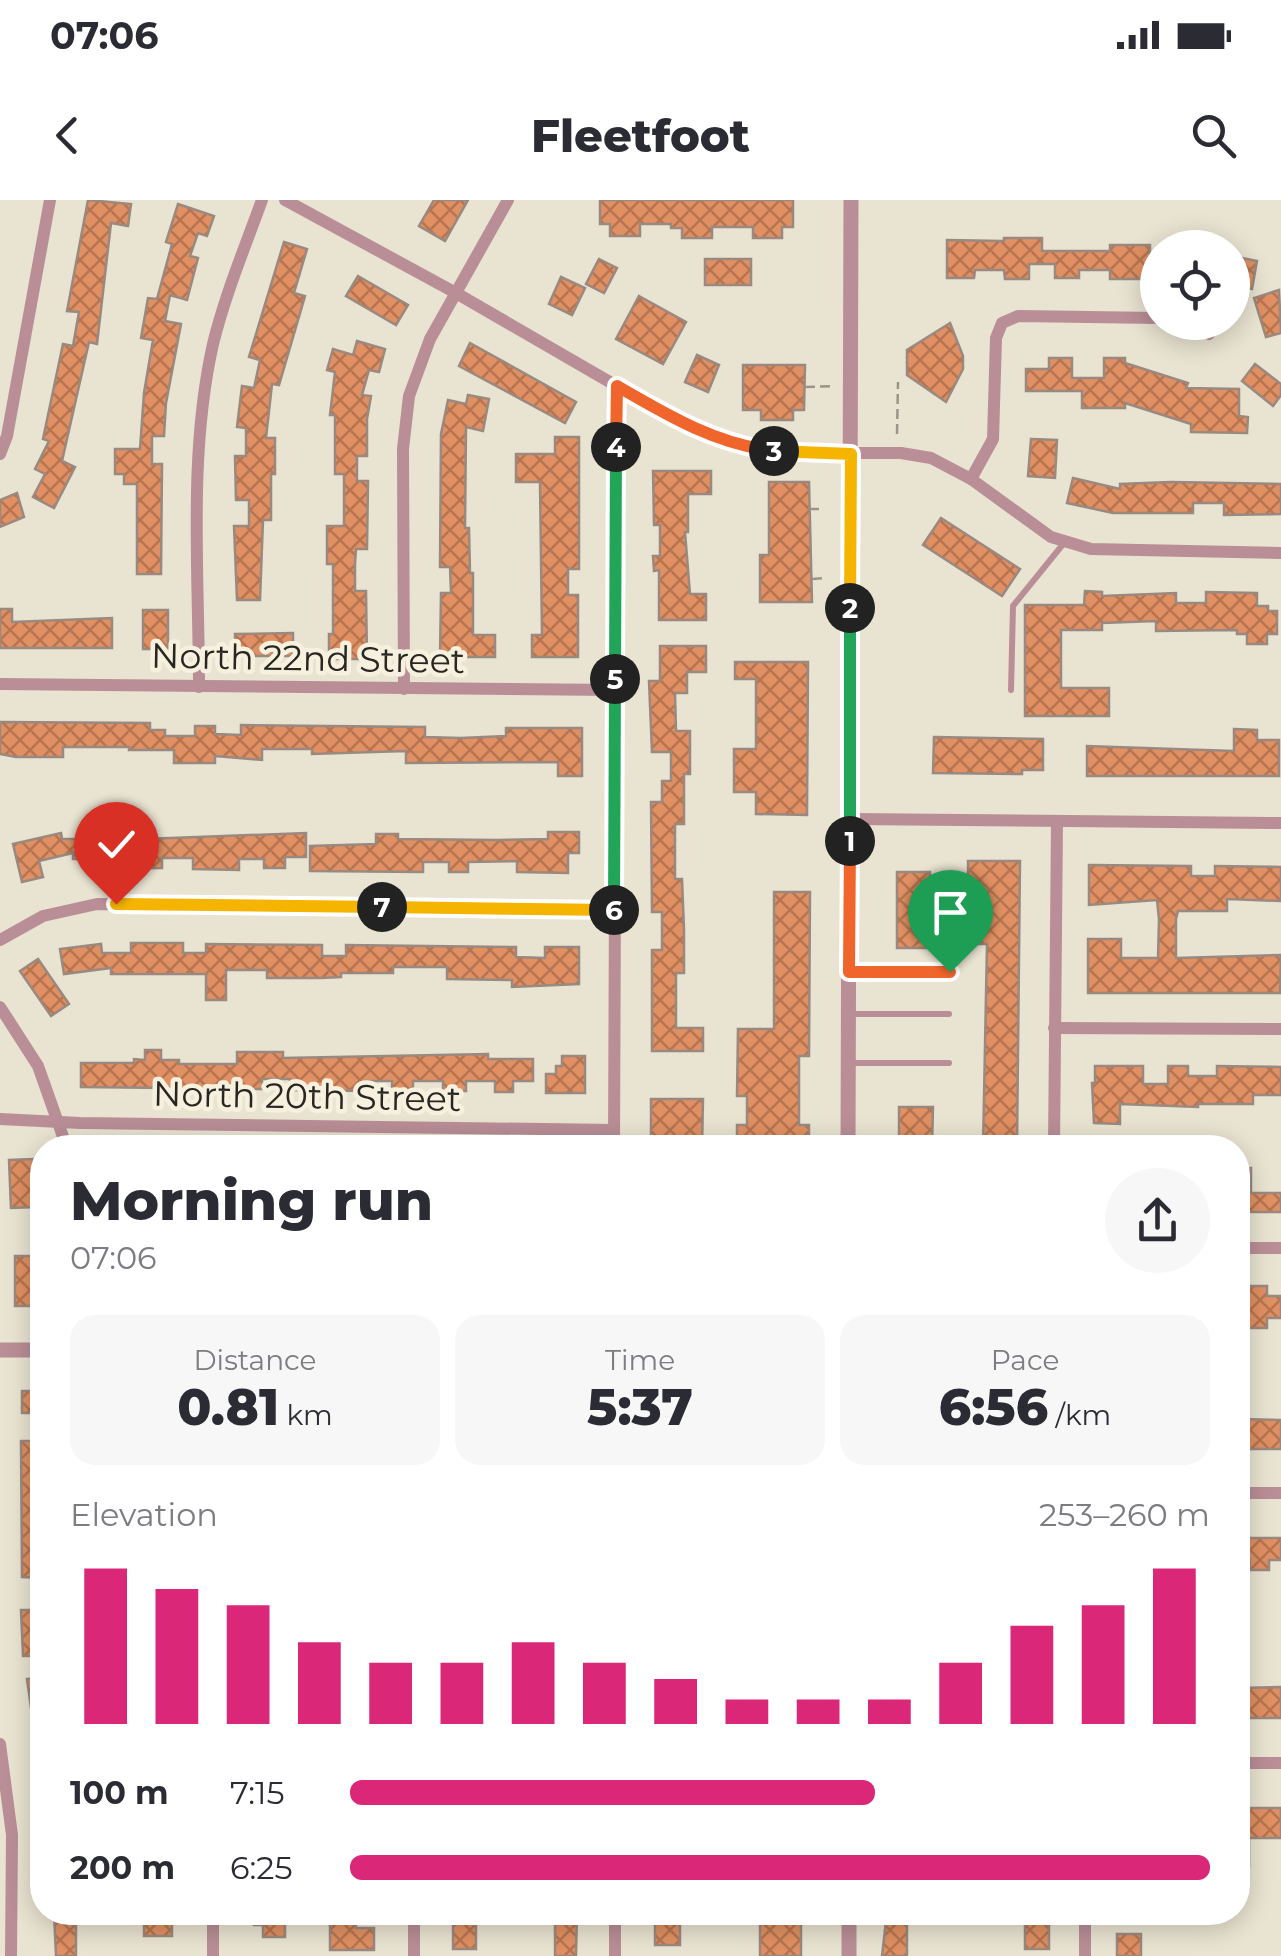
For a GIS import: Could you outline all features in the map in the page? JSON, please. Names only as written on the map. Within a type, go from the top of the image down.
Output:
[{"type":"street","points":[[0,454],[7,436],[50,200]]},
{"type":"street","points":[[198,687],[203,404],[222,312],[262,200]]},
{"type":"street","points":[[285,200],[686,425],[732,443],[786,453],[916,455],[946,464],[1027,522],[1064,542],[1104,551],[1281,553]]},
{"type":"street","points":[[404,689],[406,414],[421,359],[508,200]]},
{"type":"street","points":[[848,1135],[851,200]]},
{"type":"street","points":[[971,479],[994,439],[996,338],[1002,323],[1018,316],[1140,318]]},
{"type":"street","points":[[614,1135],[617,386]]},
{"type":"street","name":"North 22nd Street","points":[[0,684],[615,690]]},
{"type":"street","points":[[850,819],[1281,822]]},
{"type":"street","points":[[1054,1135],[1057,821]]},
{"type":"street","points":[[0,940],[43,916],[97,904],[616,910]]},
{"type":"street","points":[[0,1006],[38,1066],[63,1135]]},
{"type":"street","points":[[1054,1028],[1281,1029]]},
{"type":"street","name":"North 20th Street","points":[[0,1120],[614,1130]]},
{"type":"street","points":[[1250,1248],[1281,1248]]},
{"type":"street","points":[[0,1350],[30,1350]]},
{"type":"street","points":[[1250,1493],[1281,1493]]},
{"type":"street","points":[[0,1744],[12,1836],[11,1956]]},
{"type":"street","points":[[1250,1763],[1281,1763]]},
{"type":"street","points":[[213,1956],[214,1925]]},
{"type":"street","points":[[414,1925],[414,1956]]},
{"type":"street","points":[[615,1925],[615,1956]]},
{"type":"street","points":[[849,1925],[849,1956]]},
{"type":"street","points":[[1084,1956],[1085,1925]]},
{"type":"lane","points":[[1011,690],[1012,606],[1064,542]]},
{"type":"lane","points":[[849,972],[950,972]]},
{"type":"lane","points":[[849,1014],[949,1014]]},
{"type":"lane","points":[[849,1063],[949,1063]]},
{"type":"path","points":[[898,382],[898,434]]},
{"type":"path","points":[[804,387],[851,386]]},
{"type":"path","points":[[809,509],[824,509]]},
{"type":"path","points":[[812,579],[824,578]]},
{"type":"building","points":[[88,200],[131,204],[128,226],[111,223],[97,344],[89,342],[62,461],[75,467],[54,508],[33,497],[45,474],[35,469],[49,441],[43,439],[63,344],[73,346],[79,312],[67,311]]},
{"type":"building","points":[[434,200],[468,200],[445,241],[419,226]]},
{"type":"building","points":[[600,200],[793,200],[793,227],[782,227],[782,238],[753,238],[753,227],[712,227],[712,238],[682,238],[682,228],[671,228],[671,224],[640,224],[640,236],[610,236],[610,224],[600,224]]},
{"type":"building","points":[[178,204],[214,216],[207,236],[198,233],[190,256],[198,258],[187,300],[170,295],[165,321],[181,324],[164,436],[152,436],[152,464],[162,464],[161,574],[137,574],[137,484],[124,484],[124,474],[115,474],[115,449],[140,449],[153,340],[141,338],[148,298],[157,299],[172,244],[166,242]]},
{"type":"building","points":[[1042,238],[1042,251],[1110,251],[1110,245],[1140,245],[1140,279],[1110,279],[1110,270],[1079,270],[1079,278],[1055,278],[1055,264],[1029,264],[1029,279],[1005,279],[1004,270],[975,270],[974,278],[947,278],[947,240]]},
{"type":"building","points":[[284,242],[307,249],[294,293],[305,296],[279,385],[272,384],[266,438],[275,438],[275,474],[271,474],[271,520],[263,520],[260,600],[237,600],[234,526],[249,526],[249,500],[236,500],[235,456],[246,456],[246,428],[237,427],[242,386],[254,388],[260,360],[249,357]]},
{"type":"building","points":[[599,259],[617,268],[604,293],[586,284]]},
{"type":"building","points":[[705,259],[751,259],[751,285],[705,285]]},
{"type":"building","points":[[1250,260],[1257,261],[1250,289]]},
{"type":"building","points":[[358,276],[408,305],[396,325],[346,296]]},
{"type":"building","points":[[561,277],[585,288],[572,315],[549,304]]},
{"type":"building","points":[[1279,290],[1281,333],[1266,337],[1254,298]]},
{"type":"building","points":[[639,296],[686,322],[663,364],[616,339]]},
{"type":"building","points":[[950,323],[963,356],[963,369],[946,402],[907,375],[907,350]]},
{"type":"building","points":[[357,341],[385,349],[379,372],[369,370],[362,395],[371,396],[367,456],[357,456],[357,481],[368,481],[367,549],[356,549],[355,564],[355,591],[366,591],[367,659],[329,659],[333,564],[327,564],[327,526],[344,526],[344,474],[335,474],[335,415],[330,415],[335,372],[327,370],[333,349],[353,355]]},
{"type":"building","points":[[470,343],[576,402],[565,423],[459,366]]},
{"type":"building","points":[[697,355],[719,365],[708,392],[685,382]]},
{"type":"building","points":[[1049,358],[1072,358],[1072,378],[1104,378],[1104,358],[1125,358],[1125,363],[1188,383],[1186,388],[1239,389],[1239,416],[1248,417],[1247,433],[1191,432],[1191,424],[1125,403],[1125,408],[1082,408],[1082,391],[1026,391],[1026,369],[1049,369]]},
{"type":"building","points":[[1255,364],[1281,384],[1281,395],[1273,406],[1242,381]]},
{"type":"building","points":[[743,365],[805,365],[804,410],[793,410],[793,420],[761,420],[761,410],[743,410]]},
{"type":"building","points":[[468,395],[489,399],[483,431],[466,427],[465,528],[469,528],[473,573],[473,635],[495,635],[495,657],[440,657],[441,593],[451,593],[450,567],[440,567],[441,434],[448,400],[466,404]]},
{"type":"building","points":[[555,437],[579,437],[579,569],[568,569],[568,595],[578,595],[578,657],[532,657],[532,635],[542,635],[540,482],[516,482],[516,454],[555,454]]},
{"type":"building","points":[[1031,439],[1057,440],[1055,478],[1028,476]]},
{"type":"building","points":[[653,471],[711,471],[711,494],[688,494],[685,532],[690,594],[706,594],[706,620],[659,620],[659,570],[654,571],[653,556],[660,556],[660,525],[654,525]]},
{"type":"building","points":[[1073,478],[1120,489],[1120,484],[1171,482],[1281,484],[1281,514],[1224,515],[1224,503],[1193,503],[1193,513],[1113,513],[1067,503]]},
{"type":"building","points":[[769,482],[809,482],[812,602],[760,602],[760,555],[769,555]]},
{"type":"building","points":[[17,493],[24,517],[0,527],[0,500]]},
{"type":"building","points":[[941,518],[1020,569],[1002,596],[923,545]]},
{"type":"building","points":[[1085,591],[1102,592],[1102,596],[1176,593],[1176,603],[1206,603],[1206,592],[1257,593],[1257,606],[1277,611],[1277,634],[1267,634],[1267,644],[1247,644],[1247,634],[1237,634],[1237,630],[1156,631],[1156,621],[1102,623],[1102,630],[1061,630],[1061,688],[1109,688],[1109,716],[1025,716],[1025,605],[1084,605]]},
{"type":"building","points":[[0,609],[12,609],[12,622],[112,618],[112,648],[0,648]]},
{"type":"building","points":[[143,610],[168,610],[168,649],[143,649]]},
{"type":"building","points":[[293,633],[293,656],[235,656],[235,634]]},
{"type":"building","points":[[660,646],[706,646],[706,672],[687,672],[687,693],[675,693],[676,731],[690,731],[690,774],[684,774],[684,824],[675,824],[675,879],[682,879],[684,929],[684,973],[676,973],[676,1028],[703,1028],[703,1051],[652,1051],[652,950],[662,950],[662,912],[652,912],[651,802],[662,802],[662,781],[671,781],[671,752],[652,752],[649,681],[660,681]]},
{"type":"building","points":[[735,662],[808,662],[807,815],[756,814],[756,792],[734,792],[734,749],[756,749],[756,679],[735,679]]},
{"type":"building","points":[[0,722],[150,723],[150,730],[165,730],[165,736],[195,736],[195,726],[215,726],[215,734],[241,735],[241,725],[425,727],[425,737],[461,738],[506,736],[506,728],[582,728],[582,776],[558,776],[558,762],[406,763],[406,751],[312,754],[312,749],[262,749],[262,760],[215,756],[215,763],[174,763],[174,750],[63,747],[63,757],[16,757],[0,754]]},
{"type":"building","points":[[1234,729],[1257,730],[1257,740],[1279,740],[1279,776],[1087,776],[1087,746],[1234,751]]},
{"type":"building","points":[[934,737],[1043,739],[1043,770],[1022,770],[1022,774],[933,773]]},
{"type":"building","points":[[124,830],[144,830],[144,839],[306,833],[306,857],[285,857],[285,868],[264,868],[264,859],[239,859],[239,870],[193,869],[193,858],[162,858],[162,868],[94,869],[94,859],[73,859],[73,853],[39,861],[43,877],[22,882],[13,844],[61,833],[62,839],[124,839]]},
{"type":"building","points":[[548,832],[579,832],[579,853],[568,853],[568,873],[517,872],[517,861],[468,862],[468,872],[449,872],[449,862],[423,862],[423,872],[310,871],[310,846],[376,844],[376,834],[398,834],[398,839],[497,840],[548,839]]},
{"type":"building","points":[[968,861],[1020,861],[1017,1135],[983,1135],[987,944],[977,944],[977,893],[968,893]]},
{"type":"building","points":[[1089,865],[1191,866],[1191,876],[1215,876],[1215,866],[1281,867],[1281,901],[1227,899],[1227,911],[1178,911],[1176,919],[1176,958],[1281,955],[1280,993],[1088,993],[1088,939],[1121,939],[1121,958],[1158,958],[1159,919],[1157,900],[1089,905]]},
{"type":"building","points":[[897,872],[930,872],[930,948],[897,948]]},
{"type":"building","points":[[774,892],[810,892],[809,1056],[799,1056],[799,1125],[809,1125],[809,1135],[737,1135],[737,1125],[747,1125],[747,1096],[737,1096],[738,1029],[774,1029]]},
{"type":"building","points":[[131,943],[183,943],[183,953],[206,953],[206,944],[322,945],[322,956],[346,956],[346,945],[516,947],[516,957],[545,958],[545,947],[579,947],[579,984],[512,987],[512,980],[447,979],[447,967],[393,967],[393,973],[341,973],[341,977],[321,978],[267,978],[267,970],[226,970],[226,1000],[206,1000],[206,974],[111,974],[111,968],[64,974],[60,949],[101,944],[102,953],[131,953]]},
{"type":"building","points":[[38,959],[69,1004],[51,1016],[20,971]]},
{"type":"building","points":[[145,1050],[161,1050],[161,1060],[179,1060],[179,1064],[237,1064],[237,1052],[283,1052],[283,1058],[488,1054],[488,1059],[533,1059],[533,1081],[513,1081],[513,1092],[495,1092],[495,1081],[466,1081],[466,1091],[443,1091],[443,1081],[413,1081],[413,1091],[392,1090],[392,1081],[365,1081],[365,1091],[290,1090],[290,1079],[262,1079],[262,1089],[81,1087],[81,1063],[134,1063],[134,1059],[145,1060]]},
{"type":"building","points":[[562,1056],[585,1056],[585,1093],[546,1093],[546,1074],[556,1074],[556,1066],[562,1066]]},
{"type":"building","points":[[1095,1066],[1143,1066],[1143,1084],[1168,1084],[1168,1066],[1188,1066],[1188,1076],[1217,1076],[1217,1066],[1281,1067],[1281,1095],[1253,1095],[1253,1104],[1120,1104],[1120,1124],[1094,1123]]},
{"type":"building","points":[[651,1099],[703,1099],[702,1135],[651,1135]]},
{"type":"building","points":[[899,1107],[933,1107],[932,1135],[899,1135]]},
{"type":"building","points":[[30,1159],[30,1207],[11,1208],[9,1160]]},
{"type":"building","points":[[1250,1168],[1251,1193],[1281,1193],[1281,1212],[1250,1212]]},
{"type":"building","points":[[15,1256],[30,1256],[30,1306],[15,1306]]},
{"type":"building","points":[[1250,1286],[1267,1286],[1267,1296],[1281,1296],[1281,1318],[1267,1318],[1267,1328],[1250,1328]]},
{"type":"building","points":[[22,1391],[30,1391],[30,1413],[22,1413]]},
{"type":"building","points":[[1250,1419],[1281,1420],[1281,1449],[1250,1449]]},
{"type":"building","points":[[21,1441],[30,1441],[30,1577],[22,1577]]},
{"type":"building","points":[[1250,1538],[1281,1538],[1281,1560],[1269,1560],[1269,1570],[1250,1570]]},
{"type":"building","points":[[21,1610],[30,1610],[30,1656],[23,1656]]},
{"type":"building","points":[[1281,1687],[1281,1718],[1250,1718],[1250,1688]]},
{"type":"building","points":[[1250,1808],[1281,1808],[1281,1838],[1250,1838]]},
{"type":"building","points":[[55,1925],[76,1925],[76,1956],[56,1956]]},
{"type":"building","points":[[144,1925],[172,1925],[172,1936],[144,1936]]},
{"type":"building","points":[[263,1925],[285,1925],[285,1937],[263,1937]]},
{"type":"building","points":[[330,1925],[374,1928],[374,1950],[330,1950]]},
{"type":"building","points":[[453,1925],[476,1925],[476,1949],[453,1949]]},
{"type":"building","points":[[555,1925],[577,1925],[576,1956],[555,1956]]},
{"type":"building","points":[[655,1925],[680,1925],[680,1945],[655,1945]]},
{"type":"building","points":[[760,1925],[801,1925],[801,1956],[760,1956]]},
{"type":"building","points":[[886,1925],[907,1925],[907,1956],[882,1956]]},
{"type":"building","points":[[1025,1925],[1049,1925],[1049,1949],[1025,1949]]},
{"type":"building","points":[[1117,1934],[1141,1934],[1141,1956],[1117,1956]]},
{"type":"route","points":[[116,904],[616,910],[617,386],[686,425],[732,443],[786,453],[851,454],[849,972],[950,972]]}]
